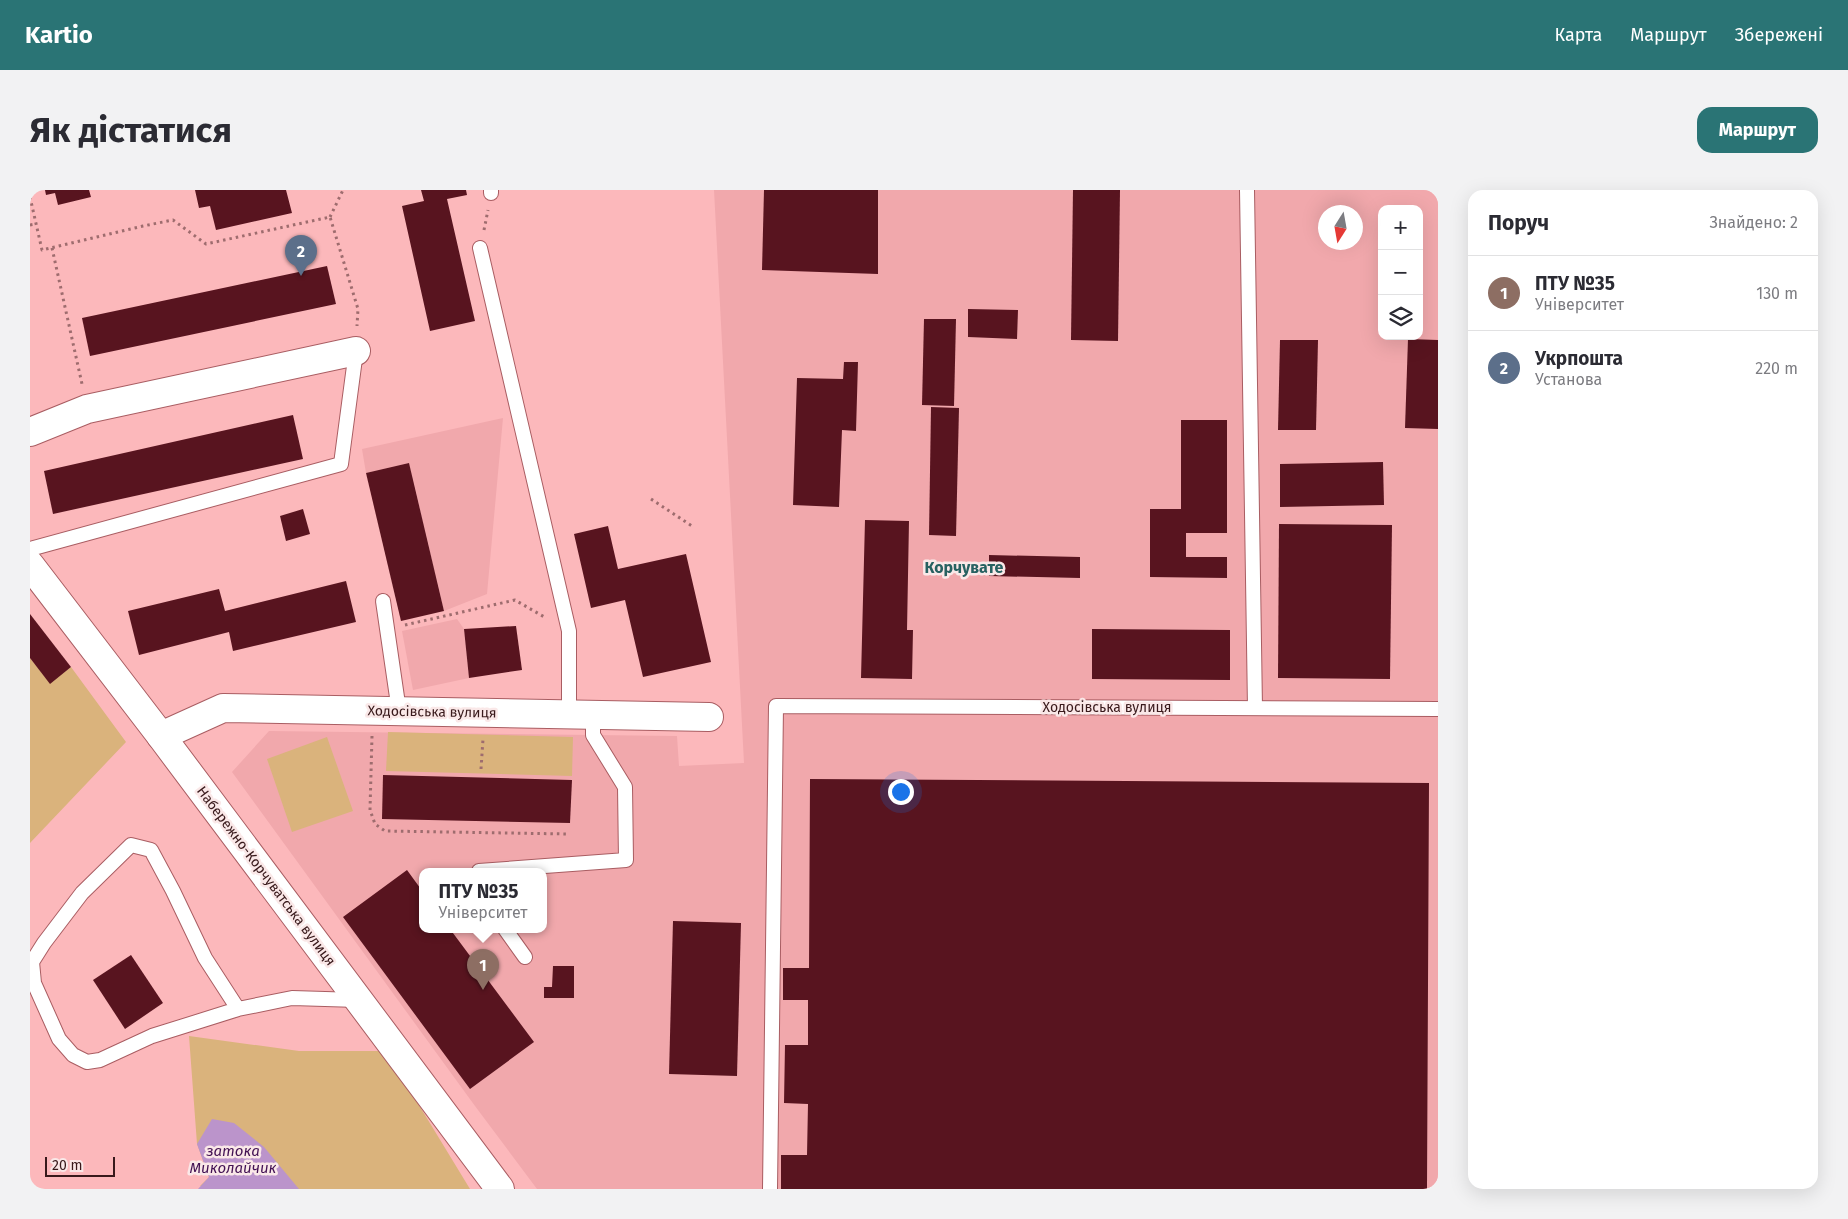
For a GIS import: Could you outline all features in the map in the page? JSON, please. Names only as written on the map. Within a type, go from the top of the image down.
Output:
[{"type":"street","points":[[30,432],[88,409],[356,351]]},
{"type":"street","name":"Набережно-Корчуватська вулиця","points":[[30,565],[161,736],[500,1189]]},
{"type":"street","name":"Ходосівська вулиця","points":[[161,736],[223,708],[709,717]]},
{"type":"lane","points":[[1247,190],[1255,708]]},
{"type":"lane","points":[[480,248],[568,631],[581,715],[625,787],[626,860],[519,868]]},
{"type":"lane","points":[[30,549],[341,464],[356,351]]},
{"type":"lane","points":[[383,600],[399,711]]},
{"type":"lane","name":"Ходосівська вулиця","points":[[770,1189],[776,706],[1438,709]]},
{"type":"lane","points":[[238,1009],[205,958],[151,850],[131,845],[82,894],[44,943],[32,962],[34,983],[59,1039],[73,1055],[87,1062],[100,1060],[152,1036],[238,1009],[292,998],[358,1000]]},
{"type":"lane","points":[[509,933],[525,957]]},
{"type":"path","points":[[343,190],[330,217],[358,309],[356,351]]},
{"type":"path","points":[[480,248],[491,191]]},
{"type":"path","points":[[30,197],[42,250],[173,220],[206,244],[330,217]]},
{"type":"path","points":[[30,225],[36,224]]},
{"type":"path","points":[[52,248],[88,409]]},
{"type":"path","points":[[651,499],[692,526]]},
{"type":"path","points":[[388,629],[515,600],[568,631]]},
{"type":"path","points":[[372,711],[370,810],[375,824],[384,831],[568,834]]},
{"type":"path","points":[[481,769],[484,713]]},
{"type":"shaded area","points":[[714,190],[1438,190],[1438,1189],[537,1189],[232,772],[269,731],[677,736],[679,766],[744,763]]},
{"type":"shaded area","points":[[503,418],[487,594],[444,611],[409,463],[366,473],[362,449]]},
{"type":"shaded area","points":[[457,619],[464,629],[469,678],[413,690],[402,631]]},
{"type":"shaded area","points":[[30,658],[50,683],[71,667],[126,742],[30,843]]},
{"type":"shaded area","points":[[388,732],[573,737],[572,776],[386,771]]},
{"type":"shaded area","points":[[327,737],[353,811],[292,832],[267,759]]},
{"type":"shaded area","points":[[189,1036],[299,1051],[386,1051],[470,1189],[218,1189],[200,1186],[209,1177],[197,1144]]},
{"type":"water","name":"затока Миколайчик","points":[[212,1119],[234,1123],[264,1147],[299,1189],[198,1189],[209,1177],[197,1144]]},
{"type":"building","points":[[45,190],[89,190],[91,197],[58,205],[55,193],[46,195]]},
{"type":"building","points":[[195,190],[286,190],[292,213],[216,230],[210,206],[199,208]]},
{"type":"building","points":[[421,190],[466,190],[467,195],[447,199],[475,321],[430,331],[402,206],[424,201]]},
{"type":"building","points":[[764,190],[878,190],[878,274],[762,270]]},
{"type":"building","points":[[1073,190],[1120,190],[1118,341],[1071,340]]},
{"type":"building","points":[[327,266],[336,304],[90,356],[82,318]]},
{"type":"building","points":[[968,309],[1018,310],[1017,339],[968,337]]},
{"type":"building","points":[[924,319],[956,319],[954,406],[922,405]]},
{"type":"building","points":[[1280,340],[1318,340],[1316,430],[1278,430]]},
{"type":"building","points":[[1408,340],[1438,340],[1438,429],[1405,428]]},
{"type":"building","points":[[844,362],[858,362],[856,431],[842,430],[839,507],[793,505],[797,378],[843,379]]},
{"type":"building","points":[[931,407],[959,408],[956,536],[929,535]]},
{"type":"building","points":[[293,415],[303,459],[53,514],[44,471]]},
{"type":"building","points":[[1181,420],[1227,420],[1227,533],[1186,533],[1186,557],[1227,557],[1227,578],[1150,577],[1150,509],[1181,509]]},
{"type":"building","points":[[1383,462],[1384,505],[1280,507],[1280,464]]},
{"type":"building","points":[[409,463],[444,611],[401,621],[366,473]]},
{"type":"building","points":[[303,509],[310,534],[286,541],[280,516]]},
{"type":"building","points":[[865,520],[909,521],[907,630],[913,630],[912,679],[861,678]]},
{"type":"building","points":[[1279,524],[1392,525],[1390,679],[1278,678]]},
{"type":"building","points":[[608,526],[618,569],[686,554],[711,662],[643,677],[625,600],[591,608],[574,534]]},
{"type":"building","points":[[989,555],[1080,557],[1080,578],[989,576]]},
{"type":"building","points":[[346,581],[356,622],[233,651],[229,632],[139,655],[128,611],[219,589],[225,611]]},
{"type":"building","points":[[30,614],[71,667],[50,684],[30,658]]},
{"type":"building","points":[[516,626],[522,670],[469,678],[464,629]]},
{"type":"building","points":[[1092,629],[1230,630],[1230,680],[1092,679]]},
{"type":"building","points":[[383,775],[572,780],[570,823],[382,819]]},
{"type":"building","points":[[810,779],[1429,783],[1427,1189],[781,1189],[781,1155],[807,1155],[808,1104],[784,1103],[785,1045],[808,1045],[808,1000],[783,1000],[783,968],[809,968]]},
{"type":"building","points":[[407,870],[419,886],[419,933],[453,933],[534,1042],[470,1089],[343,917]]},
{"type":"building","points":[[673,921],[741,923],[737,1076],[669,1074]]},
{"type":"building","points":[[131,955],[163,1003],[125,1029],[93,980]]},
{"type":"building","points":[[553,966],[574,966],[574,998],[544,998],[544,987],[552,987]]},
{"type":"place","name":"Укрпошта","points":[[301,276]]},
{"type":"place","name":"ПТУ №35","points":[[483,990]]},
{"type":"district","name":"Корчувате","points":[[964,567]]}]
